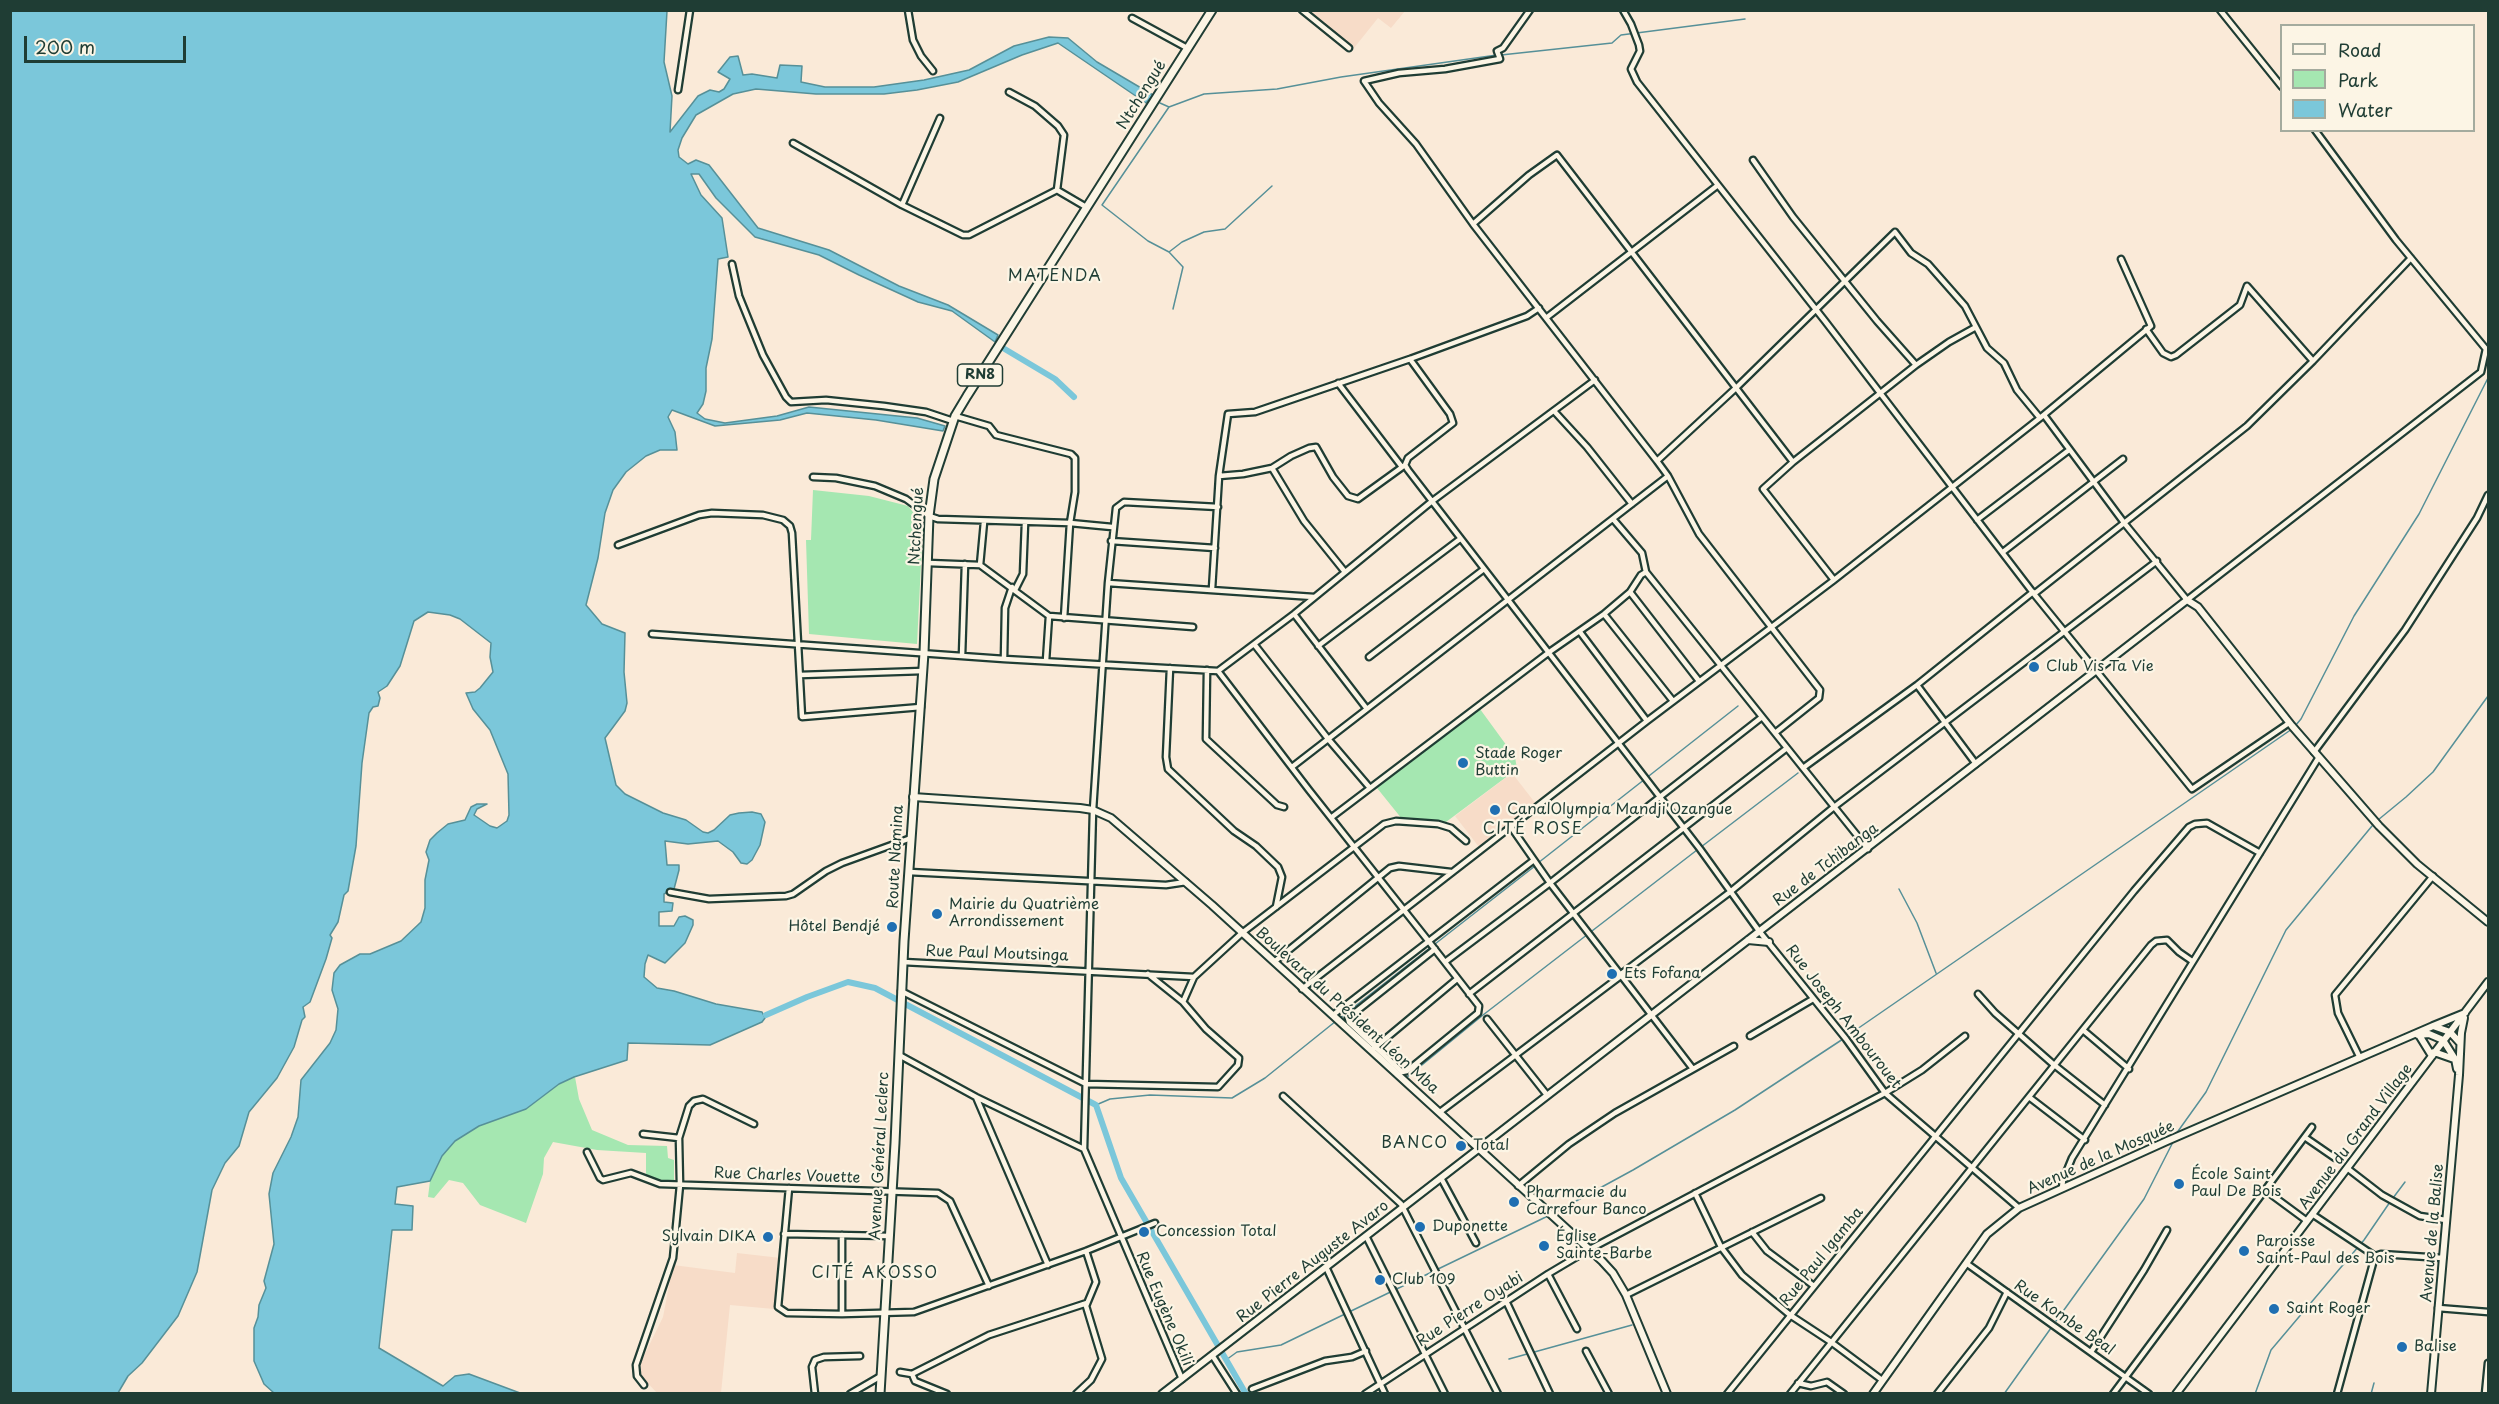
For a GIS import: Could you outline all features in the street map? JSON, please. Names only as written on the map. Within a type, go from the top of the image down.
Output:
[{"type":"main road","name":"Ntchengué","points":[[913,797],[921,707],[929,516],[934,479],[954,418],[1212,10]]},
{"type":"main road","name":"Route Namina","points":[[901,993],[913,797]]},
{"type":"main road","name":"Avenue Général Leclerc","points":[[880,1394],[901,993]]},
{"type":"street","points":[[678,90],[690,10]]},
{"type":"street","points":[[908,10],[913,40],[921,56],[933,70]]},
{"type":"street","points":[[1302,10],[1349,48]]},
{"type":"street","points":[[1530,10],[1498,55],[1500,59],[1464,66],[1399,73],[1364,81],[1379,103],[1416,144],[1473,224],[1658,461],[1699,534],[1820,690],[1819,698],[1775,733]]},
{"type":"street","points":[[1623,10],[1635,33],[1640,51],[1631,69],[1634,76],[2034,593],[2192,789],[2292,727]]},
{"type":"street","points":[[2220,10],[2280,85]]},
{"type":"street","points":[[1132,18],[1187,48]]},
{"type":"street","points":[[1009,93],[1035,106],[1058,126],[1064,135],[1057,190]]},
{"type":"street","points":[[902,205],[940,118]]},
{"type":"street","points":[[2187,600],[2481,372],[2486,349],[2411,258],[2316,132]]},
{"type":"street","points":[[793,143],[902,205],[963,235],[969,235],[1057,190]]},
{"type":"street","points":[[1473,224],[1557,154],[1737,387],[1769,434],[1793,462]]},
{"type":"street","points":[[1753,160],[1793,217],[1877,321],[1916,365]]},
{"type":"street","points":[[1546,318],[1718,185]]},
{"type":"street","points":[[1057,190],[1086,207]]},
{"type":"street","points":[[1658,461],[1895,232],[1911,253],[1928,264],[1965,306],[1987,348],[2004,363],[2024,400],[2042,416],[2125,524],[2187,600],[2198,607],[2292,727],[2391,839],[2488,922]]},
{"type":"street","points":[[1302,989],[1402,909],[1952,487],[2151,326],[2121,258]]},
{"type":"street","points":[[1803,768],[1917,685],[2247,426],[2313,362],[2411,258]]},
{"type":"street","points":[[732,264],[739,296],[763,355],[790,402],[826,400],[926,412],[989,426],[996,435],[1074,456],[1075,492],[1070,524],[1064,618]]},
{"type":"street","points":[[2146,329],[2163,353],[2171,357],[2176,356],[2240,305],[2247,286],[2313,362]]},
{"type":"street","points":[[1212,589],[1219,476],[1228,414],[1255,412],[1410,359],[1527,316],[1539,308]]},
{"type":"street","points":[[1834,579],[1763,489],[1793,462],[1916,365],[1976,327]]},
{"type":"street","points":[[1219,476],[1272,468],[1291,456],[1316,447],[1341,488],[1348,496],[1358,499],[1404,466],[1408,458],[1453,423],[1450,414],[1410,359]]},
{"type":"street","points":[[652,634],[1004,659],[1218,670],[1294,614],[1431,502],[1595,380]]},
{"type":"street","name":"Rue Joseph Ambourouet","points":[[1338,383],[1508,600],[1885,1093],[1973,1166],[2019,1208]]},
{"type":"street","points":[[1554,411],[1587,447],[1632,504]]},
{"type":"street","points":[[1977,520],[2069,450]]},
{"type":"street","points":[[2003,552],[2123,459]]},
{"type":"street","points":[[1272,468],[1304,521],[1345,572]]},
{"type":"street","points":[[1292,767],[1668,476]]},
{"type":"street","points":[[813,477],[836,478],[875,486],[906,499],[929,516],[949,520],[1112,527]]},
{"type":"street","points":[[2062,1188],[2065,1172],[2260,853],[2317,754],[2411,621],[2477,518],[2488,495]]},
{"type":"street","points":[[899,1055],[976,1097],[1084,1149],[1093,810],[1112,527],[1116,508],[1124,501],[1218,507]]},
{"type":"street","points":[[618,545],[699,515],[712,513],[763,515],[783,520],[790,526],[792,533],[802,717],[921,707]]},
{"type":"street","points":[[1613,519],[1642,553],[1646,572],[1868,849]]},
{"type":"street","points":[[980,565],[984,522]]},
{"type":"street","points":[[1004,659],[1005,608],[1023,574],[1025,523]]},
{"type":"street","points":[[1318,646],[1460,539]]},
{"type":"street","points":[[1111,541],[1215,548]]},
{"type":"street","points":[[1440,1112],[1622,975],[1730,892],[1834,807],[2157,561]]},
{"type":"street","points":[[928,563],[980,565],[1049,616],[1193,627]]},
{"type":"street","points":[[962,656],[965,564]]},
{"type":"street","points":[[1369,657],[1484,569]]},
{"type":"street","points":[[1332,818],[1548,653],[1604,614],[1630,592],[1641,575],[1646,572]]},
{"type":"street","points":[[1108,583],[1315,597]]},
{"type":"street","points":[[1630,592],[1699,681]]},
{"type":"street","name":"Rue de Tchibanga","points":[[1477,1149],[1868,849],[2095,669],[2187,600]]},
{"type":"street","points":[[1294,614],[1367,709]]},
{"type":"street","points":[[1604,614],[1674,701]]},
{"type":"street","points":[[1046,661],[1049,616]]},
{"type":"street","points":[[1580,632],[1647,721]]},
{"type":"street","points":[[1254,644],[1329,740],[1370,788]]},
{"type":"street","points":[[1170,668],[1166,757],[1168,769],[1234,831],[1256,846],[1278,867],[1282,877],[1276,907]]},
{"type":"street","points":[[1207,670],[1206,739],[1277,805],[1284,807]]},
{"type":"street","points":[[1218,670],[1402,909],[1432,945],[1479,1006],[1478,1013],[1407,1071],[1400,1071],[1349,1022],[1349,1015],[1432,945],[1536,862]]},
{"type":"street","points":[[800,675],[923,671]]},
{"type":"street","points":[[1917,685],[1976,764]]},
{"type":"street","points":[[1445,962],[1762,717]]},
{"type":"street","points":[[1469,994],[1787,748]]},
{"type":"street","name":"Boulevard du Président Léon Mba","points":[[913,797],[1093,810],[1111,818],[1186,882],[1302,989],[1374,1048],[1477,1149],[1590,1249],[1613,1273],[1626,1295],[1667,1394]]},
{"type":"street","points":[[1183,1002],[1194,977],[1242,933],[1384,824],[1396,821],[1445,826],[1466,841]]},
{"type":"street","name":"Rue Paul Igamba","points":[[1727,1394],[2018,1033],[2189,827],[2200,822],[2207,823],[2260,853]]},
{"type":"street","points":[[1511,827],[1550,883],[1591,933],[1693,1070]]},
{"type":"street","points":[[670,892],[709,898],[786,896],[793,894],[843,862],[911,838]]},
{"type":"street","points":[[1274,962],[1378,877],[1396,866],[1451,872]]},
{"type":"street","points":[[909,872],[1166,885],[1186,882]]},
{"type":"street","points":[[2360,1058],[2338,1013],[2335,995],[2433,876]]},
{"type":"street","points":[[1747,940],[1769,942]]},
{"type":"street","points":[[1790,1394],[2156,941],[2167,940],[2192,961]]},
{"type":"street","points":[[1336,1017],[1432,945]]},
{"type":"street","name":"Rue Paul Moutsinga","points":[[903,962],[1194,977]]},
{"type":"street","points":[[901,993],[1086,1084],[1214,1088],[1238,1065],[1239,1058],[1206,1029],[1183,1002],[1148,974]]},
{"type":"street","points":[[1374,1048],[1457,979]]},
{"type":"street","name":"Avenue du Grand Village","points":[[2176,1394],[2488,982]]},
{"type":"street","points":[[1978,994],[2018,1033],[2105,1105]]},
{"type":"street","points":[[1750,1036],[1813,999]]},
{"type":"street","name":"Avenue de la Mosquée","points":[[1873,1394],[1987,1233],[2019,1208],[2176,1137],[2466,1013]]},
{"type":"street","name":"Avenue de la Balise","points":[[2431,1394],[2460,1043],[2466,1013]]},
{"type":"street","points":[[1487,1019],[1547,1095]]},
{"type":"street","points":[[2433,1026],[2450,1032],[2460,1043]]},
{"type":"street","points":[[2083,1030],[2129,1069]]},
{"type":"street","points":[[2411,1035],[2434,1035],[2443,1040],[2454,1059],[2459,1075]]},
{"type":"street","points":[[2419,1035],[2433,1054],[2454,1059]]},
{"type":"street","name":"Rue Pierre Oyabi","points":[[1365,1394],[1464,1326],[1548,1274],[1590,1249],[1885,1093],[1922,1070],[1965,1036]]},
{"type":"street","points":[[1518,1186],[1569,1144],[1615,1113],[1734,1046]]},
{"type":"street","points":[[1283,1096],[1403,1208],[1498,1394]]},
{"type":"street","points":[[976,1097],[1048,1265]]},
{"type":"street","points":[[2029,1097],[2085,1140]]},
{"type":"street","points":[[644,1385],[637,1376],[636,1365],[673,1257],[680,1185],[679,1138],[689,1106],[694,1101],[703,1099],[754,1124]]},
{"type":"street","points":[[2113,1394],[2312,1127]]},
{"type":"street","points":[[643,1134],[679,1138]]},
{"type":"street","points":[[2306,1138],[2335,1158]]},
{"type":"street","name":"Rue Eugène Okili","points":[[1084,1149],[1182,1379]]},
{"type":"street","name":"Rue Pierre Auguste Avaro","points":[[1162,1394],[1477,1149]]},
{"type":"street","name":"Rue Charles Vouette","points":[[587,1152],[603,1180],[631,1173],[660,1184],[938,1193],[948,1198],[988,1286]]},
{"type":"street","points":[[2347,1168],[2382,1195],[2420,1216],[2446,1220]]},
{"type":"street","points":[[1441,1178],[1476,1243]]},
{"type":"street","points":[[789,1188],[778,1306],[787,1312],[884,1314],[921,1310],[1121,1238],[1155,1223]]},
{"type":"street","points":[[2265,1190],[2307,1221]]},
{"type":"street","points":[[1695,1193],[1721,1247],[1742,1275],[1790,1315],[1882,1380]]},
{"type":"street","points":[[1626,1295],[1821,1198]]},
{"type":"street","points":[[2312,1214],[2375,1256]]},
{"type":"street","points":[[2091,1352],[2167,1230]]},
{"type":"street","points":[[1752,1232],[1767,1251],[1814,1286]]},
{"type":"street","points":[[784,1234],[889,1236]]},
{"type":"street","points":[[842,1235],[842,1314]]},
{"type":"street","points":[[1366,1236],[1445,1394]]},
{"type":"street","points":[[1076,1394],[1091,1380],[1102,1359],[1087,1303],[1096,1282],[1086,1251]]},
{"type":"street","points":[[2375,1256],[2381,1254],[2443,1258]]},
{"type":"street","points":[[2337,1394],[2375,1256]]},
{"type":"street","name":"Rue Kombe Beal","points":[[1965,1263],[2149,1394]]},
{"type":"street","points":[[1326,1267],[1385,1394]]},
{"type":"street","points":[[1548,1274],[1577,1329]]},
{"type":"street","points":[[1937,1394],[1989,1328],[2007,1292]]},
{"type":"street","points":[[1506,1301],[1550,1394]]},
{"type":"street","points":[[900,1372],[912,1374],[989,1335],[1087,1303]]},
{"type":"street","points":[[2438,1308],[2488,1312]]},
{"type":"street","points":[[1251,1389],[1324,1361],[1352,1357],[1366,1351]]},
{"type":"street","points":[[1586,1351],[1609,1394]]},
{"type":"street","points":[[1215,1353],[1237,1394]]},
{"type":"street","points":[[815,1394],[812,1367],[815,1360],[824,1357],[860,1356]]},
{"type":"street","points":[[2485,1394],[2488,1363]]},
{"type":"street","points":[[912,1374],[915,1381],[947,1394]]},
{"type":"street","points":[[850,1394],[880,1376]]},
{"type":"street","points":[[1798,1383],[1811,1386],[1827,1382],[1844,1394]]},
{"type":"shaded area","points":[[1307,11],[1405,11],[1391,28],[1378,18],[1354,48]]},
{"type":"shaded area","name":"CanalOlympia Mandji'Ozangue","points":[[1512,773],[1536,804],[1479,847],[1455,816]]},
{"type":"shaded area","points":[[737,1253],[781,1258],[774,1309],[730,1305],[721,1393],[657,1393],[641,1376],[641,1362],[663,1317],[673,1265],[735,1273]]},
{"type":"green space","points":[[813,490],[869,496],[908,506],[923,524],[917,644],[809,634],[806,540],[811,540]]},
{"type":"green space","name":"Stade Roger Buttin","points":[[1480,709],[1515,757],[1517,769],[1446,822],[1402,819],[1377,788]]},
{"type":"green space","points":[[575,1077],[579,1099],[592,1130],[628,1145],[667,1146],[668,1158],[674,1160],[674,1187],[646,1182],[646,1153],[597,1150],[553,1142],[544,1158],[543,1174],[526,1223],[480,1205],[463,1183],[449,1180],[434,1198],[428,1197],[430,1181],[442,1156],[455,1141],[479,1126],[526,1109],[559,1084]]},
{"type":"water","points":[[10,11],[667,11],[664,62],[672,96],[670,132],[698,96],[710,90],[719,92],[724,89],[730,79],[718,72],[730,57],[738,56],[743,75],[777,78],[780,65],[802,66],[801,82],[825,87],[874,87],[924,80],[969,70],[1014,46],[1049,37],[1068,38],[1097,62],[1153,95],[1146,103],[1058,43],[1022,55],[958,82],[917,90],[884,94],[816,94],[756,89],[733,94],[696,115],[682,138],[678,150],[679,157],[688,164],[696,160],[709,165],[758,228],[829,250],[899,286],[948,305],[998,335],[995,342],[952,311],[918,302],[819,255],[755,237],[716,198],[699,174],[691,174],[701,195],[722,218],[728,257],[718,259],[712,339],[706,368],[706,391],[703,404],[697,413],[705,419],[725,423],[777,416],[809,407],[917,418],[945,426],[943,431],[876,420],[807,413],[780,420],[715,426],[672,410],[668,417],[675,432],[677,450],[660,450],[646,456],[626,472],[613,490],[605,513],[598,558],[586,605],[602,624],[625,633],[624,672],[627,703],[625,711],[605,738],[616,785],[625,794],[663,813],[686,820],[703,832],[708,833],[714,830],[730,815],[739,813],[761,814],[765,822],[760,845],[752,860],[747,864],[741,863],[733,852],[718,841],[688,844],[665,841],[667,865],[679,865],[679,870],[674,889],[664,894],[664,902],[673,903],[672,911],[659,912],[659,926],[674,926],[679,917],[685,916],[693,920],[693,925],[685,943],[665,963],[648,955],[644,977],[657,988],[716,1004],[762,1012],[765,1018],[762,1022],[710,1045],[628,1043],[627,1060],[574,1077],[559,1084],[526,1109],[479,1126],[455,1141],[442,1156],[430,1181],[397,1187],[395,1204],[413,1206],[412,1230],[392,1230],[379,1348],[443,1386],[455,1376],[469,1374],[520,1393],[274,1393],[264,1384],[254,1361],[254,1328],[259,1305],[266,1288],[264,1281],[274,1244],[269,1194],[273,1173],[298,1117],[301,1080],[330,1043],[336,1030],[338,1009],[332,990],[334,973],[340,965],[360,954],[370,954],[401,941],[421,922],[425,908],[425,880],[429,860],[426,852],[430,840],[437,833],[448,824],[465,820],[471,807],[477,804],[487,804],[477,809],[474,815],[490,826],[497,828],[507,821],[509,815],[508,774],[490,730],[473,709],[466,693],[475,692],[493,672],[490,657],[491,643],[460,619],[428,612],[414,621],[400,666],[387,686],[378,692],[380,698],[378,706],[373,707],[369,713],[362,763],[356,846],[348,891],[344,895],[338,922],[330,935],[332,938],[326,959],[310,1002],[303,1007],[305,1017],[294,1047],[277,1078],[249,1112],[239,1146],[225,1163],[212,1190],[197,1272],[178,1316],[142,1363],[128,1376],[118,1393],[11,1393]]},
{"type":"waterway","points":[[1501,55],[1612,43],[1621,35],[1745,19]]},
{"type":"waterway","points":[[1169,107],[1204,94],[1277,89],[1341,77],[1497,55]]},
{"type":"waterway","points":[[1160,103],[1169,107],[1102,205],[1148,241],[1169,252],[1183,267],[1173,309]]},
{"type":"waterway","points":[[1169,252],[1182,242],[1204,232],[1225,229],[1272,186]]},
{"type":"waterway","points":[[1003,348],[1055,379],[1074,397]]},
{"type":"waterway","points":[[2295,726],[2301,719],[2354,616],[2419,514],[2488,378]]},
{"type":"waterway","points":[[2378,820],[2433,772],[2488,696]]},
{"type":"waterway","points":[[1538,863],[1738,706]]},
{"type":"waterway","points":[[1847,1036],[2292,729]]},
{"type":"waterway","points":[[1701,847],[1798,773]]},
{"type":"waterway","points":[[2176,1134],[2206,1092],[2286,930],[2372,826]]},
{"type":"waterway","points":[[1406,1078],[1483,1015],[1697,850]]},
{"type":"waterway","points":[[1435,944],[1535,866]]},
{"type":"waterway","points":[[1899,889],[1917,923],[1936,973]]},
{"type":"waterway","points":[[1340,1018],[1431,947]]},
{"type":"waterway","points":[[766,1015],[848,982],[875,988],[1096,1105],[1121,1178],[1246,1394]]},
{"type":"waterway","points":[[1096,1105],[1110,1099],[1150,1095],[1232,1098],[1265,1078],[1336,1021]]},
{"type":"waterway","points":[[1554,1213],[1735,1110],[1843,1039]]},
{"type":"waterway","points":[[2056,1321],[2144,1199],[2173,1142]]},
{"type":"waterway","points":[[2393,1198],[2405,1182]]},
{"type":"waterway","points":[[2255,1394],[2271,1350],[2364,1240],[2390,1202]]},
{"type":"waterway","points":[[1349,1312],[1550,1215]]},
{"type":"waterway","points":[[1226,1360],[1237,1352],[1281,1345],[1345,1314]]},
{"type":"waterway","points":[[1509,1359],[1632,1325]]},
{"type":"waterway","points":[[2004,1394],[2051,1328]]},
{"type":"waterway","points":[[2371,1394],[2374,1383]]},
{"type":"place","name":"Club Vis Ta Vie","points":[[2034,667]]},
{"type":"place","name":"Stade Roger Buttin","points":[[1463,763]]},
{"type":"place","name":"CanalOlympia Mandji'Ozangue","points":[[1495,810]]},
{"type":"place","name":"Mairie du Quatrième Arrondissement","points":[[937,914]]},
{"type":"place","name":"Hôtel Bendjé","points":[[892,927]]},
{"type":"place","name":"Ets Fofana","points":[[1612,974]]},
{"type":"place","name":"Total","points":[[1461,1146]]},
{"type":"place","name":"École Saint Paul De Bois","points":[[2179,1184]]},
{"type":"place","name":"Pharmacie du Carrefour Banco","points":[[1514,1202]]},
{"type":"place","name":"Duponette","points":[[1420,1227]]},
{"type":"place","name":"Concession Total","points":[[1144,1232]]},
{"type":"place","name":"Sylvain DIKA","points":[[768,1237]]},
{"type":"place","name":"Église Sainte-Barbe","points":[[1544,1246]]},
{"type":"place","name":"Paroisse Saint-Paul des Bois","points":[[2244,1251]]},
{"type":"place","name":"Club 109","points":[[1380,1280]]},
{"type":"place","name":"Saint Roger","points":[[2274,1309]]},
{"type":"place","name":"Balise","points":[[2402,1347]]},
{"type":"district","name":"MATENDA","points":[[1055,277]]},
{"type":"district","name":"CITÉ ROSE","points":[[1533,830]]},
{"type":"district","name":"BANCO","points":[[1415,1144]]},
{"type":"district","name":"CITÉ AKOSSO","points":[[875,1274]]}]
